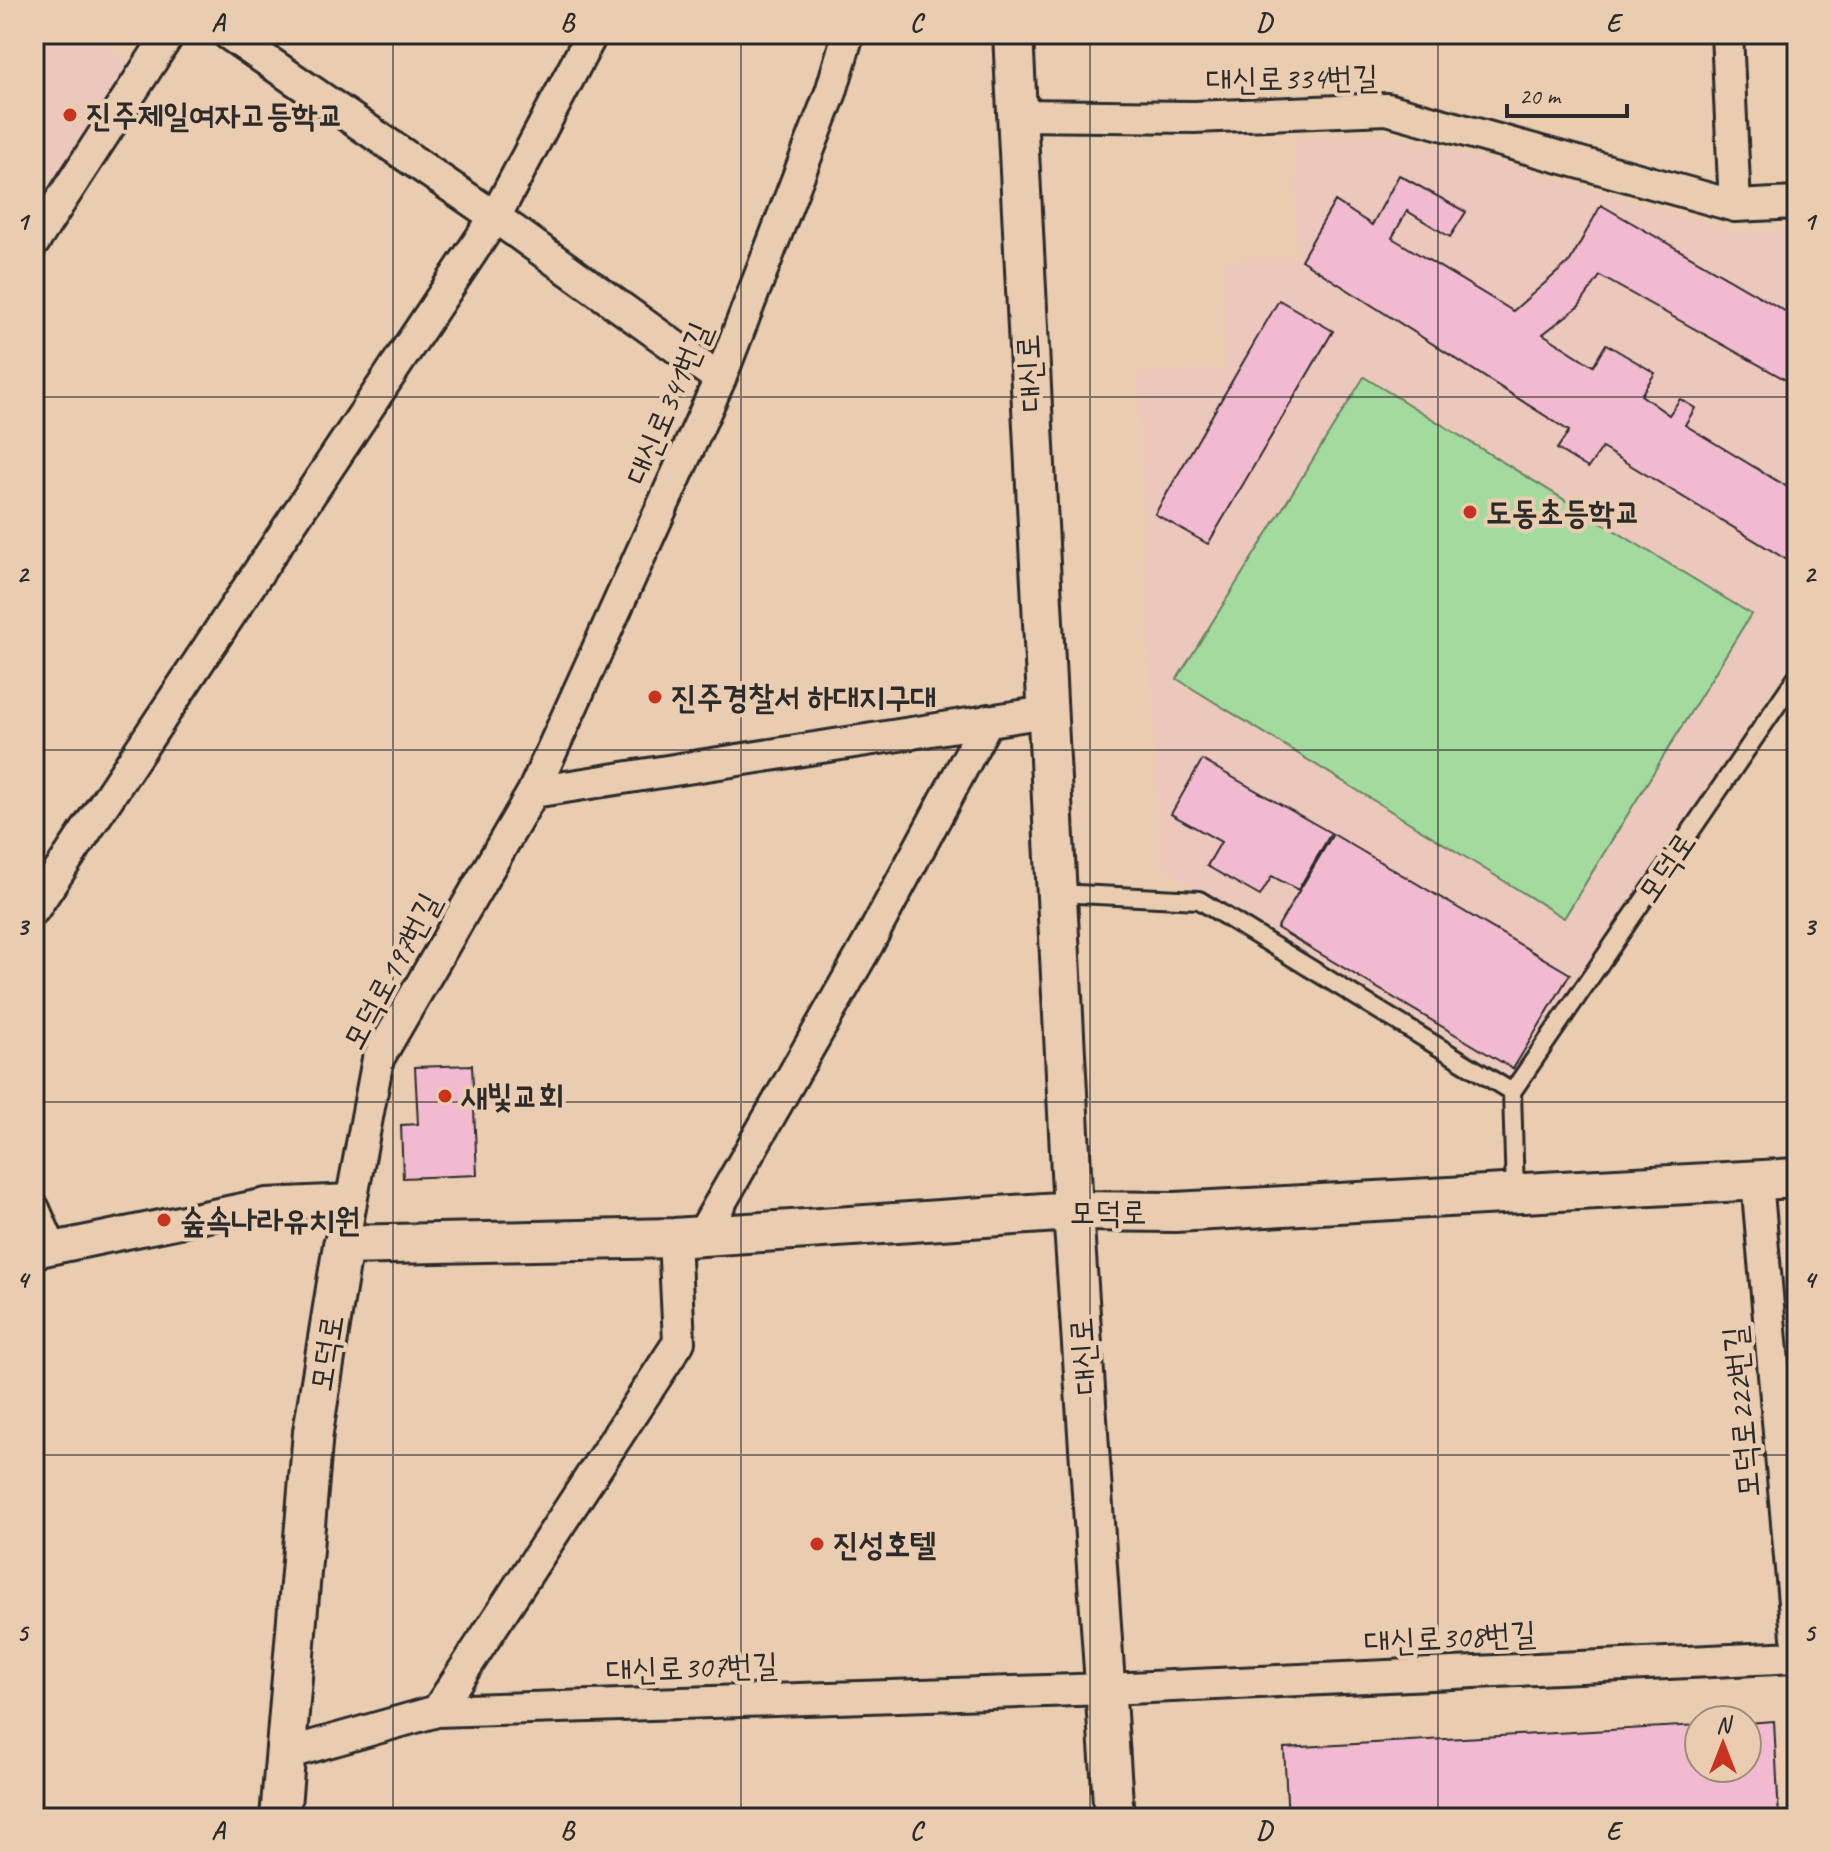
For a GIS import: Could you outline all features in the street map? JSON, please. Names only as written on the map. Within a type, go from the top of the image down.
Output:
[{"type":"street","points":[[34,242],[169,34]]},
{"type":"street","points":[[228,34],[495,217],[720,379]]},
{"type":"street","points":[[34,909],[495,217],[592,34]]},
{"type":"street","name":"대신로341번길","points":[[533,792],[720,379],[831,92],[848,34]]},
{"type":"street","name":"대신로","points":[[1013,34],[1073,1211],[1114,1818]]},
{"type":"street","points":[[1727,34],[1735,206]]},
{"type":"street","name":"대신로334번길","points":[[1016,115],[1194,117],[1387,109],[1735,206],[1797,203]]},
{"type":"street","points":[[533,792],[1046,712]]},
{"type":"street","points":[[437,1711],[679,1342],[688,1236],[869,942],[988,720]]},
{"type":"street","name":"모덕로197번길","points":[[343,1245],[378,1059],[533,792]]},
{"type":"street","name":"모덕로","points":[[280,1818],[313,1432],[343,1245],[688,1236],[1073,1211],[1175,1212],[1797,1178]]},
{"type":"street","name":"모덕로222번길","points":[[1757,1181],[1797,1637]]},
{"type":"street","points":[[34,1209],[42,1250],[267,1204],[350,1200]]},
{"type":"street","name":"대신로308번길","points":[[1107,1689],[1797,1657]]},
{"type":"street","name":"대신로307번길","points":[[285,1754],[437,1711],[1107,1689]]},
{"type":"lane","name":"모덕로","points":[[1512,1092],[1797,676]]},
{"type":"lane","points":[[1055,893],[1199,900],[1512,1092],[1515,1195]]},
{"type":"shaded area","name":"진주제일여자고등학교","points":[[34,34],[90,34],[130,65],[68,191],[34,165]]},
{"type":"shaded area","name":"도동초등학교","points":[[1392,135],[1527,170],[1736,231],[1797,228],[1797,651],[1513,1079],[1160,867],[1137,373],[1226,368],[1223,260],[1297,257],[1294,138]]},
{"type":"green space","points":[[1364,377],[1751,614],[1564,918],[1177,679]]},
{"type":"building","points":[[1399,175],[1466,212],[1450,237],[1407,211],[1392,238],[1513,311],[1570,261],[1601,205],[1797,318],[1797,386],[1600,276],[1579,306],[1543,334],[1593,366],[1606,344],[1655,373],[1641,395],[1669,415],[1680,399],[1695,408],[1685,425],[1797,493],[1797,566],[1602,448],[1588,468],[1557,449],[1569,431],[1301,260],[1335,201],[1372,225]]},
{"type":"building","points":[[1279,300],[1333,331],[1208,544],[1155,514]]},
{"type":"building","points":[[1202,760],[1331,833],[1298,890],[1272,876],[1260,896],[1207,866],[1221,842],[1171,814]]},
{"type":"building","points":[[1333,834],[1570,974],[1513,1069],[1277,928]]},
{"type":"building","name":"새빛교회","points":[[472,1065],[477,1175],[403,1178],[401,1125],[418,1124],[415,1067]]},
{"type":"building","points":[[1774,1721],[1779,1818],[1288,1818],[1284,1748],[1683,1726],[1683,1784],[1763,1784],[1763,1722]]},
{"type":"place","name":"진주제일여자고등학교","points":[[70,115]]},
{"type":"place","name":"도동초등학교","points":[[1470,512]]},
{"type":"place","name":"진주경찰서 하대지구대","points":[[655,697]]},
{"type":"place","name":"새빛교회","points":[[445,1096]]},
{"type":"place","name":"숲속나라유치원","points":[[164,1220]]},
{"type":"place","name":"진성호텔","points":[[817,1544]]}]
